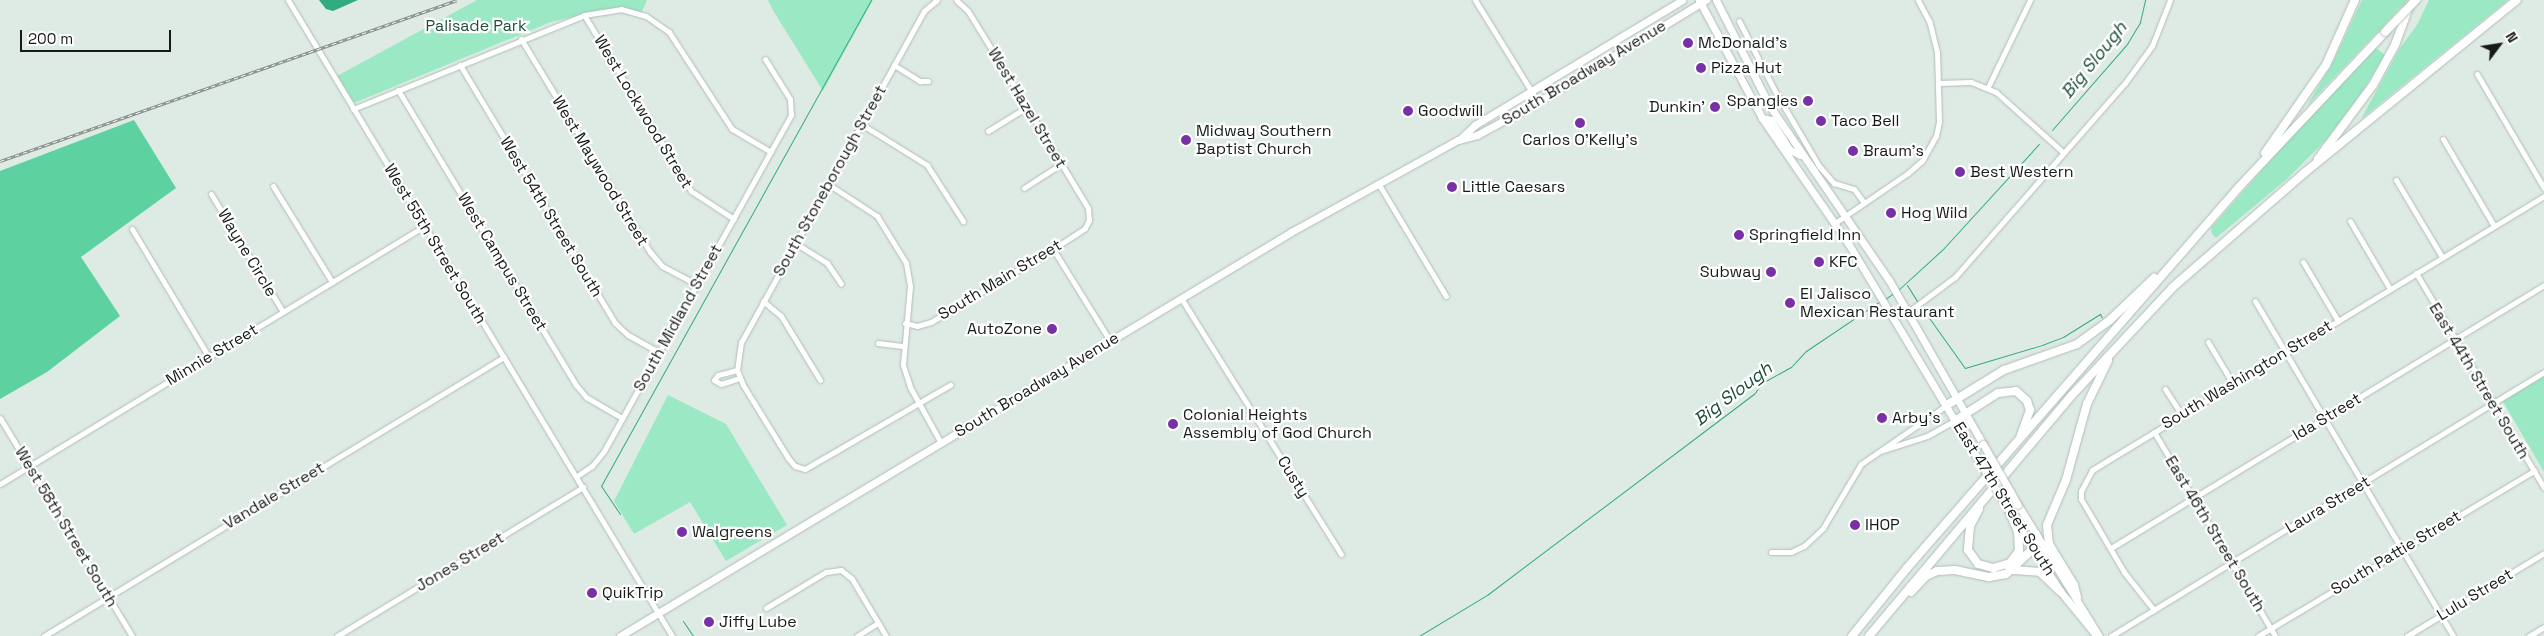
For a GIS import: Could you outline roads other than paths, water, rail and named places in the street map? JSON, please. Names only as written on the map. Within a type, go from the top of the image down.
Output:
[{"type":"highway","points":[[2240,186],[2291,118],[2326,65],[2355,0]]},
{"type":"highway","points":[[2304,173],[2348,123],[2374,85],[2395,45],[2412,0]]},
{"type":"highway","points":[[1852,636],[2208,222],[2416,0]]},
{"type":"highway","points":[[1869,636],[1986,496],[2130,330],[2174,287],[2304,173],[2517,0]]},
{"type":"highway","points":[[1947,405],[2004,370],[2054,354],[2098,330],[2130,302],[2208,222]]},
{"type":"highway","points":[[2077,597],[2074,585],[2049,544],[2047,525],[2066,480],[2087,404],[2103,368],[2130,330]]},
{"type":"highway","points":[[1956,420],[2008,390],[2022,394],[2030,410],[2029,418],[2015,446]]},
{"type":"highway","points":[[1986,496],[1970,526],[1967,540],[1968,550],[1978,564],[1993,568],[2010,563],[2015,558],[2019,538],[2010,513]]},
{"type":"highway","points":[[1874,629],[1926,576],[1937,571],[1955,570],[1989,577],[2006,574],[2013,570],[2033,549],[2036,534]]},
{"type":"highway","points":[[2013,570],[2040,572],[2060,590]]},
{"type":"main road","name":"South Broadway Avenue","points":[[620,636],[1181,298],[1378,183],[1458,140],[1475,125],[1532,93],[1682,0]]},
{"type":"main road","name":"East 47th Street South","points":[[1716,0],[1769,105],[1800,155],[1846,215],[1889,280],[1958,398],[1982,444],[2036,534],[2077,597],[2098,636]]},
{"type":"main road","name":"South Broadway Avenue","points":[[1458,140],[1477,135],[1538,102],[1702,1]]},
{"type":"main road","name":"East 47th Street South","points":[[1702,1],[1762,118],[1835,223],[2033,549],[2060,590],[2098,636]]},
{"type":"main road","points":[[1734,65],[1761,106],[1769,105]]},
{"type":"main road","points":[[1762,118],[1771,120],[1790,150],[1800,155]]},
{"type":"street","name":"West 55th Street South","points":[[288,0],[672,636]]},
{"type":"street","name":"South Stoneborough Street","points":[[737,370],[741,342],[763,301],[924,10],[937,0]]},
{"type":"street","name":"West Hazel Street","points":[[956,0],[968,11],[1088,208],[1088,222]]},
{"type":"street","points":[[1475,0],[1538,102]]},
{"type":"street","points":[[1835,223],[1908,173],[1928,151],[1940,122],[1939,83],[1934,36],[1918,0]]},
{"type":"street","points":[[1988,88],[2030,0]]},
{"type":"street","points":[[1908,312],[1955,278],[2125,83],[2152,46],[2170,0]]},
{"type":"street","points":[[353,108],[521,39],[584,15],[610,9],[637,12],[657,22],[673,36],[732,129],[771,152]]},
{"type":"street","name":"West Lockwood Street","points":[[584,15],[690,191],[734,219]]},
{"type":"street","points":[[1739,22],[1779,100],[1829,179],[1854,189],[1864,203]]},
{"type":"street","name":"West Maywood Street","points":[[521,39],[650,252],[662,266],[697,285]]},
{"type":"street","name":"South Midland Street","points":[[577,476],[598,460],[771,152],[792,108],[765,59]]},
{"type":"street","name":"West 54th Street South","points":[[460,65],[615,323],[628,335],[659,352]]},
{"type":"street","points":[[894,65],[920,81],[928,80]]},
{"type":"street","points":[[2477,74],[2544,188]]},
{"type":"street","points":[[1939,83],[1971,82],[1988,88],[2064,153]]},
{"type":"street","name":"West Campus Street","points":[[398,90],[576,385],[586,397],[622,418]]},
{"type":"street","points":[[1769,105],[1779,100]]},
{"type":"street","points":[[988,131],[1027,107]]},
{"type":"street","points":[[861,124],[927,165],[963,221]]},
{"type":"street","points":[[2443,139],[2494,226]]},
{"type":"street","points":[[1024,188],[1061,164]]},
{"type":"street","points":[[2396,180],[2442,257]]},
{"type":"street","points":[[1378,183],[1446,296]]},
{"type":"street","points":[[828,184],[873,212],[902,254],[910,282],[902,346],[906,378],[941,443]]},
{"type":"street","points":[[273,186],[332,282]]},
{"type":"street","name":"Wayne Circle","points":[[211,194],[283,312]]},
{"type":"street","name":"South Washington Street","points":[[2154,610],[2124,572],[2081,499],[2081,491],[2092,470],[2544,196]]},
{"type":"street","points":[[2350,221],[2390,289]]},
{"type":"street","name":"South Main Street","points":[[905,323],[925,324],[1053,249],[1082,230],[1088,222]]},
{"type":"street","name":"Minnie Street","points":[[0,484],[425,226]]},
{"type":"street","points":[[132,229],[209,357]]},
{"type":"street","points":[[795,243],[827,264],[841,284]]},
{"type":"street","points":[[1053,249],[1110,341]]},
{"type":"street","points":[[2303,262],[2338,320]]},
{"type":"street","name":"East 44th Street South","points":[[2416,273],[2492,404],[2544,488]]},
{"type":"street","name":"Ida Street","points":[[2111,548],[2544,285]]},
{"type":"street","name":"Custy","points":[[1181,298],[1341,554]]},
{"type":"street","points":[[763,301],[781,316],[820,380]]},
{"type":"street","points":[[2255,301],[2453,636]]},
{"type":"street","points":[[2208,342],[2233,384]]},
{"type":"street","points":[[878,343],[902,346]]},
{"type":"street","name":"Vandale Street","points":[[44,636],[504,356]]},
{"type":"street","points":[[740,378],[721,384],[715,381],[718,375],[737,370],[764,419],[791,462],[803,468],[811,467],[950,385]]},
{"type":"street","name":"Laura Street","points":[[2111,636],[2544,372]]},
{"type":"street","points":[[2165,389],[2182,415]]},
{"type":"street","points":[[1771,552],[1791,552],[1804,546],[1823,528],[1861,464],[1880,451],[1888,442],[1947,405]]},
{"type":"street","name":"West 58th Street South","points":[[0,418],[132,636]]},
{"type":"street","points":[[1880,451],[1927,436],[1956,420]]},
{"type":"street","name":"East 46th Street South","points":[[2154,432],[2275,636]]},
{"type":"street","name":"South Pattie Street","points":[[2258,636],[2534,470]]},
{"type":"street","name":"Jones Street","points":[[337,636],[583,487]]},
{"type":"street","name":"Lulu Street","points":[[2407,636],[2544,553]]},
{"type":"street","points":[[766,608],[826,572],[841,570],[852,579],[886,636]]},
{"type":"street","points":[[857,636],[878,623]]},
{"type":"street","points":[[2529,636],[2544,627]]},
{"type":"waterway","points":[[620,514],[601,486],[871,0]]},
{"type":"waterway","name":"Big Slough","points":[[2052,130],[2127,44],[2140,22],[2145,0]]},
{"type":"waterway","name":"Big Slough","points":[[1897,291],[1943,249],[2039,144]]},
{"type":"waterway","points":[[1907,285],[1917,301]]},
{"type":"waterway","name":"Big Slough","points":[[1885,299],[1894,293]]},
{"type":"waterway","name":"Big Slough","points":[[1419,636],[1487,595],[1754,394],[1762,383],[1791,367],[1806,351],[1879,302]]},
{"type":"waterway","points":[[1922,308],[1965,368],[2042,345],[2063,337],[2100,314],[2102,318]]},
{"type":"waterway","points":[[683,621],[693,636]]},
{"type":"railway","points":[[0,161],[456,0]]},
{"type":"place","name":"McDonald's","points":[[1688,43]]},
{"type":"place","name":"Pizza Hut","points":[[1701,68]]},
{"type":"place","name":"Spangles","points":[[1808,101]]},
{"type":"place","name":"Dunkin'","points":[[1715,107]]},
{"type":"place","name":"Goodwill","points":[[1408,111]]},
{"type":"place","name":"Taco Bell","points":[[1821,121]]},
{"type":"place","name":"Carlos O'Kelly's","points":[[1580,123]]},
{"type":"place","name":"Midway Southern Baptist Church","points":[[1186,140]]},
{"type":"place","name":"Braum's","points":[[1853,151]]},
{"type":"place","name":"Best Western","points":[[1960,172]]},
{"type":"place","name":"Little Caesars","points":[[1452,187]]},
{"type":"place","name":"Hog Wild","points":[[1891,213]]},
{"type":"place","name":"Springfield Inn","points":[[1739,235]]},
{"type":"place","name":"KFC","points":[[1819,262]]},
{"type":"place","name":"Subway","points":[[1771,272]]},
{"type":"place","name":"El Jalisco Mexican Restaurant","points":[[1790,303]]},
{"type":"place","name":"AutoZone","points":[[1052,329]]},
{"type":"place","name":"Arby's","points":[[1882,418]]},
{"type":"place","name":"Colonial Heights Assembly of God Church","points":[[1173,424]]},
{"type":"place","name":"IHOP","points":[[1855,525]]},
{"type":"place","name":"Walgreens","points":[[682,532]]},
{"type":"place","name":"QuikTrip","points":[[592,593]]},
{"type":"place","name":"Jiffy Lube","points":[[709,622]]},
{"type":"park label","name":"Palisade Park","points":[[476,26]]}]
